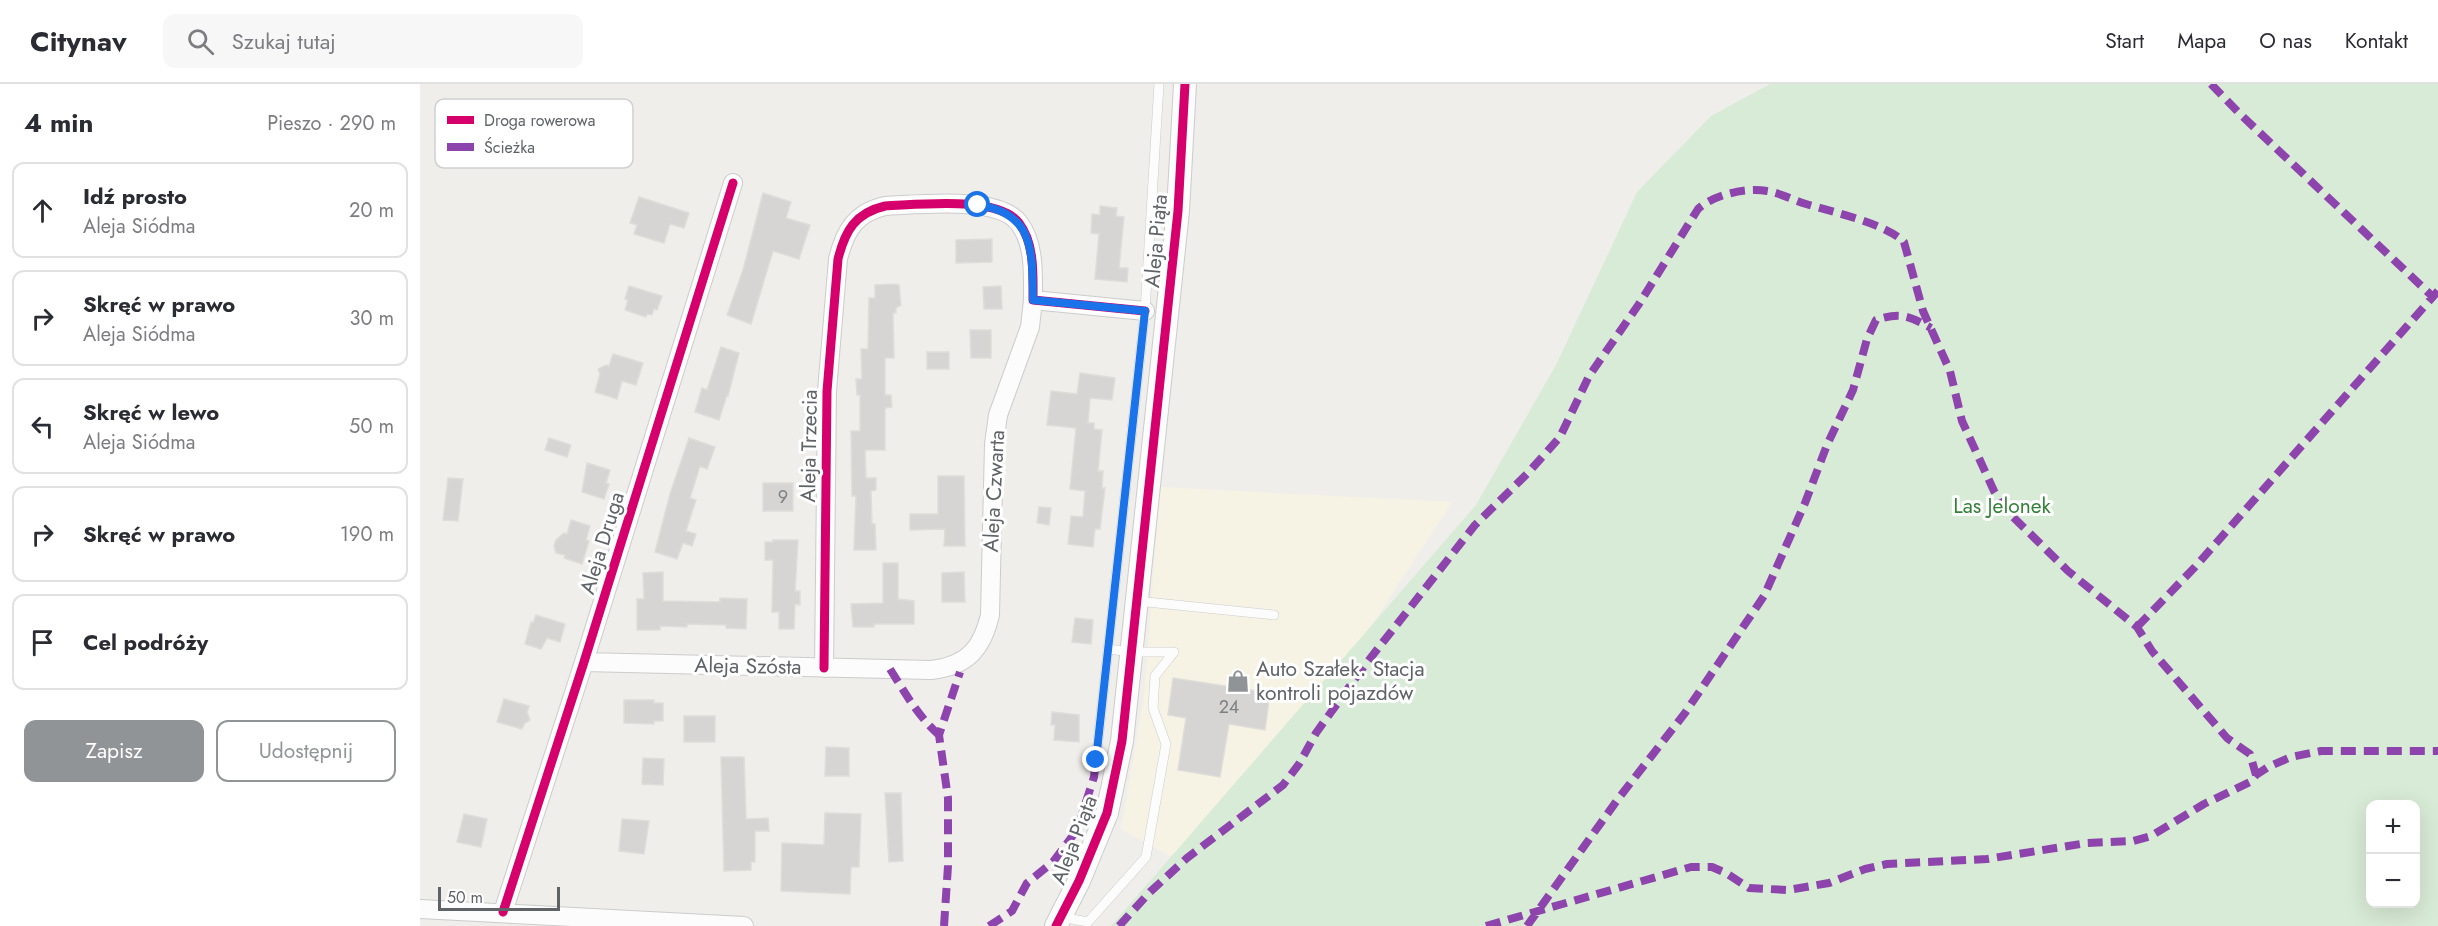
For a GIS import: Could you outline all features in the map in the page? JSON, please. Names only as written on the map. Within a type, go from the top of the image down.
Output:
[{"type":"street","name":"Aleja Piąta","points":[[1059,921],[1107,813],[1122,741],[1178,212],[1185,84]]},
{"type":"street","name":"Aleja Druga","points":[[503,912],[584,662],[733,183]]},
{"type":"street","name":"Aleja Czwarta","points":[[848,227],[865,213],[885,206],[978,205],[999,210],[1018,221],[1024,230],[1033,270],[1030,327],[996,429],[992,459],[990,615],[986,633],[977,648]]},
{"type":"street","name":"Aleja Trzecia","points":[[824,668],[827,391],[838,259],[848,227]]},
{"type":"street","points":[[1033,300],[1145,311]]},
{"type":"street","name":"Aleja Szósta","points":[[584,662],[944,669],[956,665],[977,648]]},
{"type":"street","points":[[420,909],[744,926]]},
{"type":"lane","points":[[1096,760],[1145,311],[1159,84]]},
{"type":"lane","points":[[1137,601],[1274,615]]},
{"type":"lane","points":[[1059,921],[1088,922],[1146,857],[1166,744],[1153,708],[1155,676],[1174,652],[1132,652],[1108,649]]},
{"type":"shaded area","name":"Auto Szałek. Stacja kontroli pojazdów","points":[[1160,487],[1452,502],[1347,663],[1179,861],[1121,829],[1144,698]]},
{"type":"green space","name":"Las Jelonek","points":[[1770,84],[2438,84],[2438,926],[1111,926],[1476,505],[1556,365],[1637,192],[1711,116]]},
{"type":"building","points":[[763,193],[791,202],[786,218],[810,225],[799,259],[773,251],[751,324],[727,315],[743,270]]},
{"type":"building","points":[[639,197],[689,213],[684,228],[670,224],[664,243],[634,234],[637,225],[630,223]]},
{"type":"building","points":[[1100,206],[1117,208],[1116,216],[1124,217],[1119,268],[1128,268],[1127,282],[1095,279],[1099,234],[1091,233],[1092,214],[1100,215]]},
{"type":"building","points":[[992,239],[992,262],[956,263],[956,240]]},
{"type":"building","points":[[875,285],[899,285],[901,305],[896,308],[896,313],[893,313],[894,358],[885,358],[885,395],[891,395],[892,407],[885,408],[885,450],[865,450],[866,478],[876,478],[876,490],[871,491],[876,550],[854,550],[856,496],[852,496],[851,431],[860,431],[860,395],[857,395],[856,379],[862,379],[861,349],[868,349],[869,298],[875,298]]},
{"type":"building","points":[[629,286],[662,296],[657,310],[654,309],[652,315],[647,314],[646,317],[625,310],[628,300],[625,299]]},
{"type":"building","points":[[1001,286],[1002,309],[984,309],[983,287]]},
{"type":"building","points":[[970,330],[991,330],[991,358],[971,358]]},
{"type":"building","points":[[721,347],[739,353],[719,420],[695,412],[702,388],[707,390]]},
{"type":"building","points":[[927,352],[949,352],[949,369],[927,369]]},
{"type":"building","points":[[613,354],[643,363],[636,385],[622,381],[617,399],[595,392],[600,374],[598,369],[609,366]]},
{"type":"building","points":[[1080,373],[1115,378],[1112,400],[1090,398],[1088,423],[1094,423],[1094,429],[1102,430],[1098,471],[1103,471],[1102,488],[1105,488],[1100,529],[1095,529],[1093,547],[1068,544],[1071,516],[1083,517],[1085,491],[1070,489],[1076,428],[1047,425],[1051,391],[1077,394]]},
{"type":"building","points":[[549,438],[571,445],[567,457],[545,450]]},
{"type":"building","points":[[689,438],[715,447],[707,469],[700,466],[690,498],[696,500],[686,531],[696,534],[692,546],[683,543],[677,559],[655,552],[670,494]]},
{"type":"building","points":[[587,463],[610,470],[606,483],[609,484],[604,499],[582,492]]},
{"type":"building","points":[[938,476],[964,476],[965,546],[944,546],[945,529],[910,530],[910,514],[938,514]]},
{"type":"building","points":[[448,478],[463,479],[458,521],[443,520]]},
{"type":"building","points":[[763,483],[793,483],[793,511],[763,511]]},
{"type":"building","points":[[1039,507],[1051,508],[1049,525],[1037,523]]},
{"type":"building","points":[[571,520],[590,526],[586,540],[589,541],[582,564],[556,553],[554,546],[556,540],[564,533],[567,534]]},
{"type":"building","points":[[773,540],[798,540],[795,591],[800,591],[800,605],[795,604],[794,629],[779,629],[779,612],[772,612],[773,560],[765,560],[765,542],[773,542]]},
{"type":"building","points":[[883,563],[898,563],[898,599],[914,601],[914,624],[874,624],[874,627],[853,627],[851,604],[883,603]]},
{"type":"building","points":[[663,572],[663,601],[720,602],[720,598],[747,599],[746,629],[726,628],[726,625],[687,624],[687,627],[660,626],[660,630],[637,630],[637,599],[644,599],[643,573]]},
{"type":"building","points":[[964,572],[965,602],[942,602],[942,573]]},
{"type":"building","points":[[536,615],[565,624],[560,642],[547,638],[541,649],[525,644],[531,622],[533,623]]},
{"type":"building","points":[[1075,618],[1093,620],[1091,644],[1072,642]]},
{"type":"building","points":[[1173,678],[1270,693],[1265,730],[1229,724],[1220,777],[1178,770],[1186,718],[1168,715]]},
{"type":"building","points":[[504,699],[529,706],[527,712],[530,720],[524,724],[522,729],[497,722]]},
{"type":"building","points":[[624,700],[654,700],[654,703],[663,703],[663,721],[654,721],[654,724],[624,723]]},
{"type":"building","points":[[1052,712],[1079,715],[1079,742],[1054,740],[1055,725],[1051,725]]},
{"type":"building","points":[[684,716],[715,716],[715,742],[684,742]]},
{"type":"building","points":[[826,747],[849,748],[849,776],[825,776]]},
{"type":"building","points":[[721,757],[744,757],[746,819],[768,818],[769,831],[755,831],[755,862],[751,862],[751,870],[724,871]]},
{"type":"building","points":[[643,758],[664,759],[663,785],[642,784]]},
{"type":"building","points":[[885,793],[901,793],[903,861],[889,862]]},
{"type":"building","points":[[825,813],[861,814],[859,867],[851,867],[850,894],[781,891],[782,843],[824,845]]},
{"type":"building","points":[[464,814],[487,819],[481,847],[457,842]]},
{"type":"building","points":[[622,819],[649,821],[644,854],[619,851]]},
{"type":"marked path","points":[[2211,84],[2433,297]]},
{"type":"marked path","points":[[1119,926],[1150,892],[1187,858],[1283,785],[1299,764],[1316,733],[1365,665],[1475,525],[1527,474],[1560,437],[1589,376],[1639,304],[1698,209],[1721,196],[1740,191],[1759,190],[1777,193],[1884,229],[1904,242],[1923,311],[1950,371],[1962,421],[1994,491],[2005,509],[2068,571],[2137,627],[2152,651],[2227,738],[2250,754],[2256,775]]},
{"type":"marked path","points":[[2137,627],[2195,567],[2438,291]]},
{"type":"marked path","points":[[1527,926],[1618,799],[1685,713],[1764,596],[1805,503],[1827,445],[1853,390],[1867,339],[1876,320],[1899,316],[1931,328]]},
{"type":"marked path","points":[[890,669],[918,712],[939,735]]},
{"type":"marked path","points":[[944,926],[948,866],[948,798],[939,735],[960,672]]},
{"type":"marked path","points":[[1486,926],[1691,867],[1712,867],[1749,888],[1788,890],[1829,883],[1865,869],[1887,864],[1987,859],[2087,843],[2133,841],[2151,836],[2204,804],[2250,782],[2268,767],[2291,757],[2321,751],[2438,751]]},
{"type":"marked path","points":[[989,926],[1012,911],[1027,883],[1053,862],[1077,830],[1094,777],[1096,760]]},
{"type":"cycle path","points":[[1056,926],[1079,881],[1107,813],[1122,741],[1178,211],[1185,84]]},
{"type":"cycle path","points":[[503,912],[584,662],[733,183]]},
{"type":"cycle path","points":[[824,668],[827,391],[838,259],[848,232],[859,218],[885,206],[956,204],[994,208],[1009,214],[1019,223],[1028,240],[1032,260],[1033,300],[1145,311]]},
{"type":"place","name":"Auto Szałek. Stacja kontroli pojazdów","points":[[1238,681]]},
{"type":"route","points":[[978,205],[989,206],[1010,215],[1024,230],[1033,270],[1033,300],[1145,311],[1096,760]]}]
